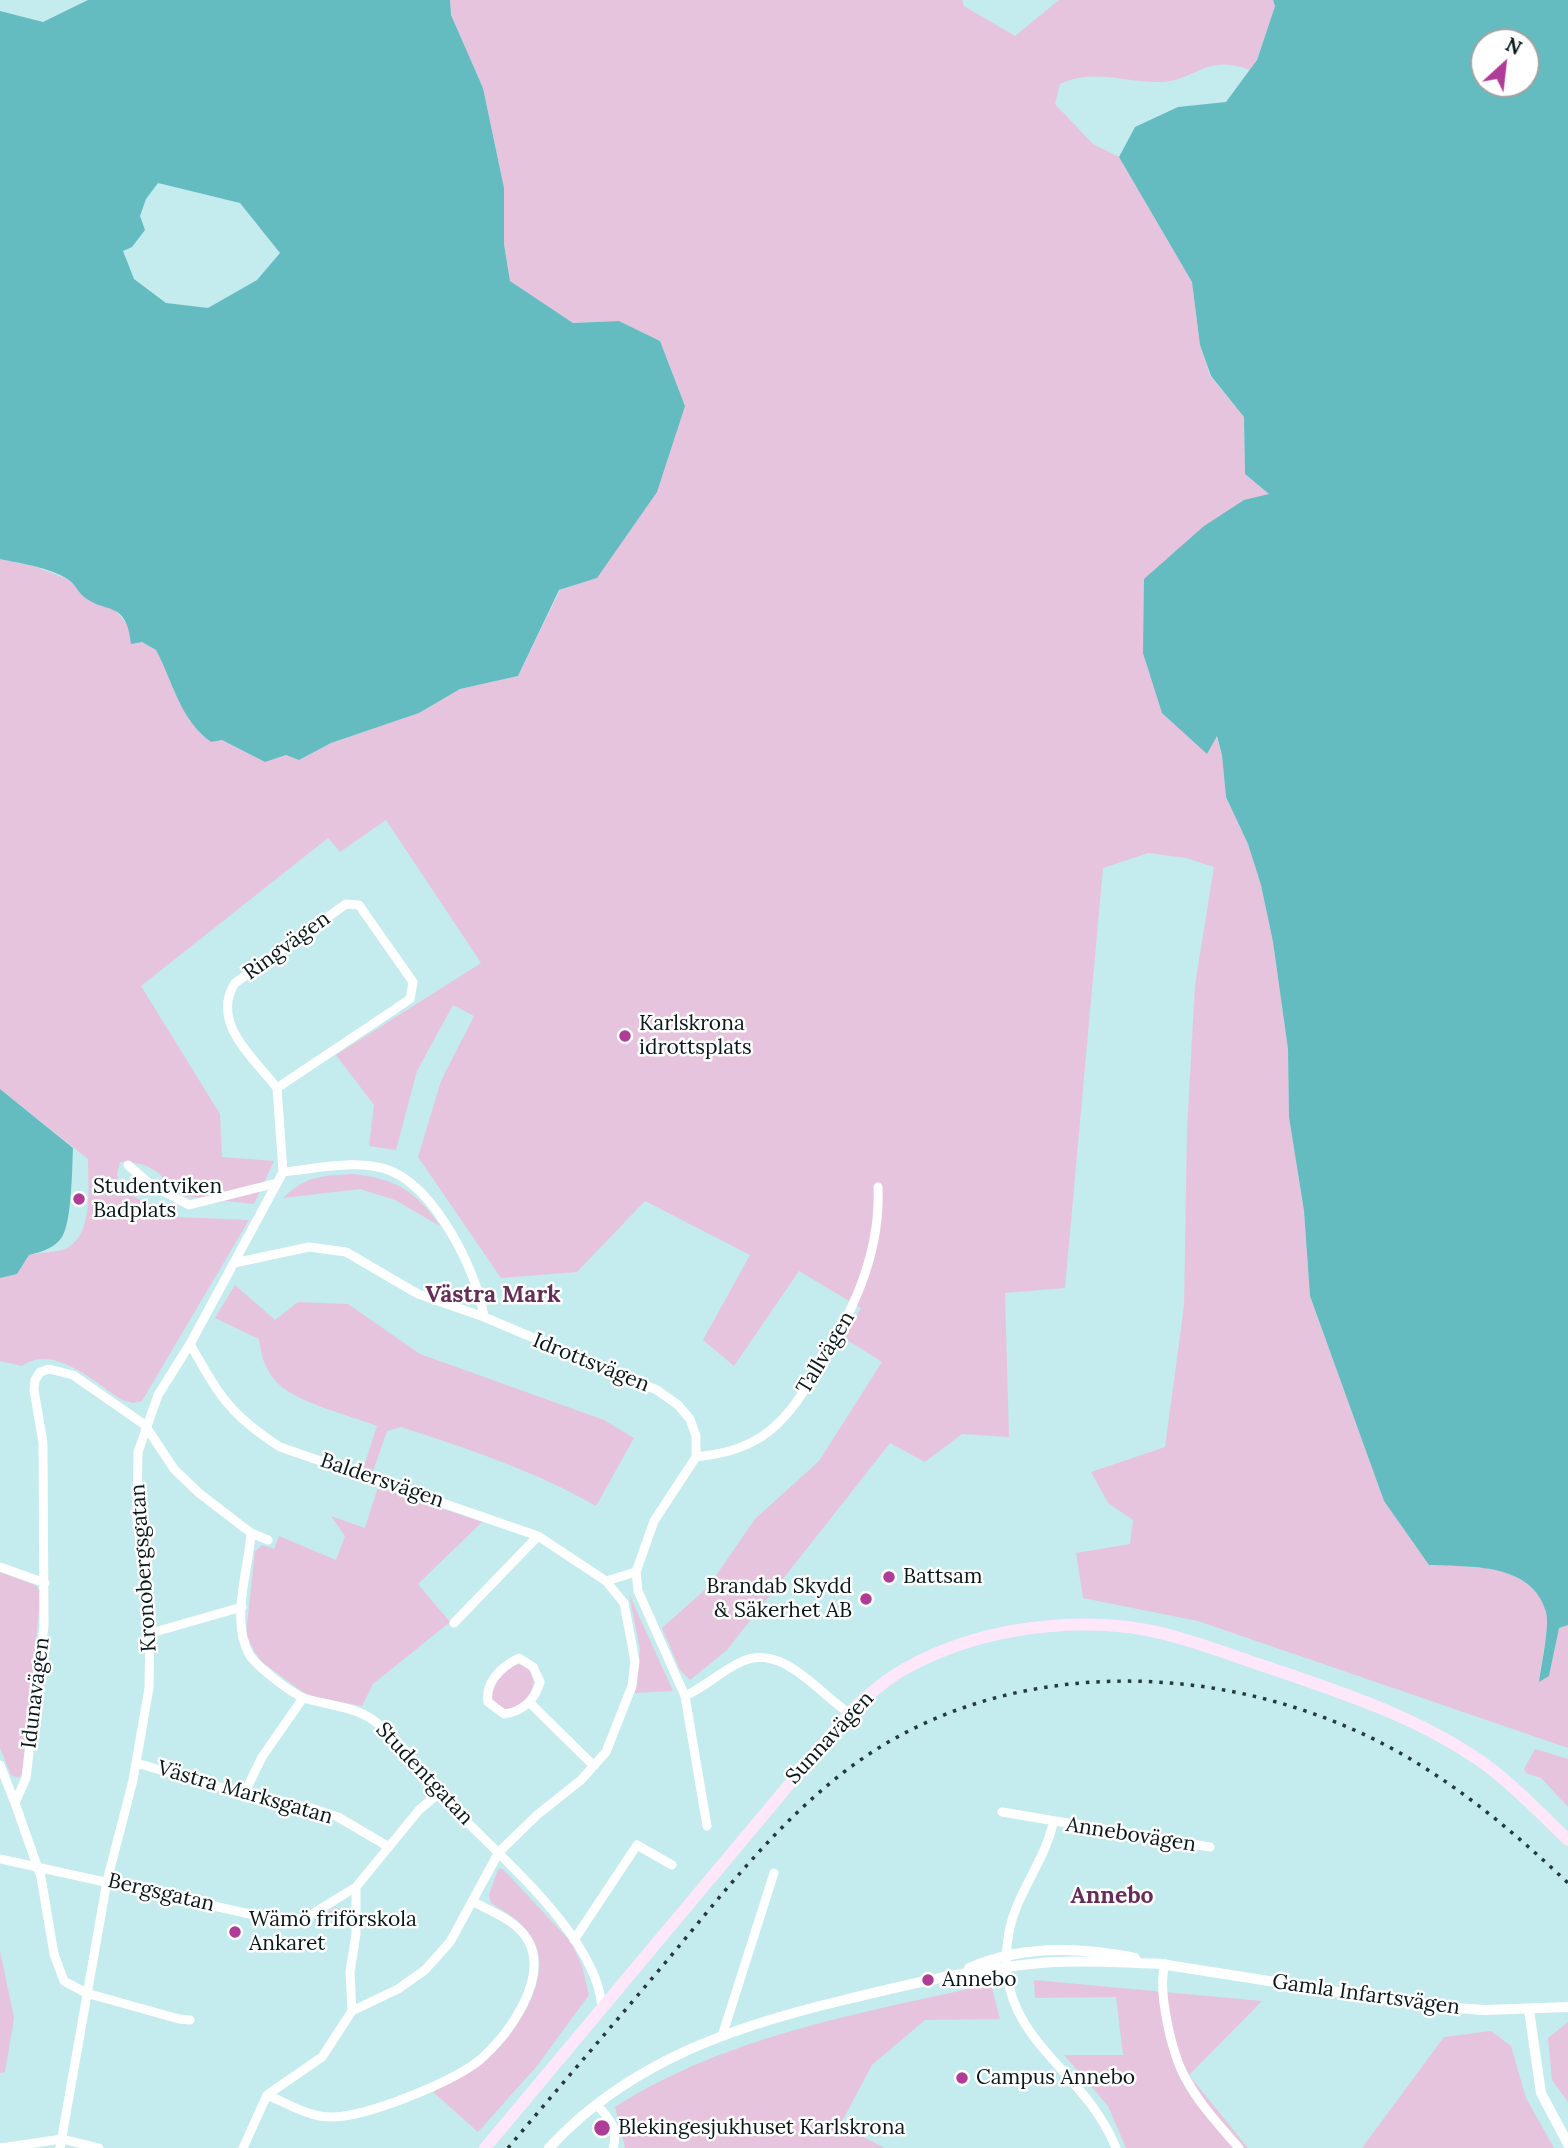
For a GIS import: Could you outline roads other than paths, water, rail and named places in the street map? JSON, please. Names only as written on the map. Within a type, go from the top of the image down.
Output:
[{"type":"main road","name":"Sunnavägen","points":[[485,2148],[849,1713],[879,1685],[911,1665],[986,1637],[1060,1625],[1128,1627],[1166,1634],[1380,1706],[1410,1720],[1488,1767],[1568,1840]]},
{"type":"street","name":"Ringvägen","points":[[346,904],[359,905],[413,982],[410,999],[277,1088],[228,1024],[225,1008],[228,995],[235,983],[346,904]]},
{"type":"street","points":[[128,1165],[150,1184],[189,1205],[277,1183],[283,1172],[277,1088]]},
{"type":"street","points":[[283,1172],[347,1166],[389,1170],[412,1185],[438,1211],[456,1242],[482,1303],[484,1317]]},
{"type":"street","name":"Kronobergsgatan","points":[[61,2143],[107,1881],[136,1763],[149,1688],[151,1633],[137,1520],[138,1452],[145,1424],[158,1395],[190,1343],[277,1183]]},
{"type":"street","name":"Tallvägen","points":[[696,1457],[730,1454],[763,1436],[786,1416],[802,1395],[842,1329],[864,1278],[879,1212],[878,1187]]},
{"type":"street","name":"Idrottsvägen","points":[[234,1263],[309,1247],[346,1252],[418,1294],[484,1317],[657,1390],[690,1419],[696,1436],[696,1457]]},
{"type":"street","name":"Baldersvägen","points":[[190,1343],[222,1399],[247,1425],[280,1447],[538,1536],[606,1581]]},
{"type":"street","name":"Idunavägen","points":[[15,1803],[26,1779],[44,1626],[43,1443],[34,1390],[35,1380],[40,1372],[49,1369],[73,1375],[145,1424]]},
{"type":"street","points":[[145,1424],[174,1469],[206,1499],[251,1533],[268,1540]]},
{"type":"street","points":[[696,1457],[653,1521],[636,1572],[638,1591],[685,1696],[707,1826]]},
{"type":"street","name":"Studentgatan","points":[[251,1533],[242,1606],[244,1640],[250,1655],[261,1667],[303,1698],[371,1719],[400,1745],[440,1792],[499,1852],[574,1940],[594,1972],[602,2008]]},
{"type":"street","points":[[454,1623],[538,1536]]},
{"type":"street","points":[[0,1567],[45,1583]]},
{"type":"street","points":[[243,2148],[267,2095],[322,2057],[352,2011],[398,1989],[425,1970],[450,1942],[499,1852],[594,1766],[613,1736],[632,1686],[635,1661],[624,1603],[606,1581],[636,1572]]},
{"type":"street","points":[[151,1633],[242,1606]]},
{"type":"street","points":[[685,1696],[706,1686],[737,1663],[750,1657],[764,1657],[788,1666],[849,1713]]},
{"type":"street","points":[[519,1658],[533,1667],[540,1682],[529,1702],[513,1713],[503,1714],[488,1702],[486,1692],[490,1683],[509,1663],[519,1658]]},
{"type":"street","points":[[244,1794],[262,1756],[303,1698]]},
{"type":"street","points":[[529,1702],[594,1766]]},
{"type":"street","name":"Västra Marksgatan","points":[[136,1763],[338,1817],[389,1847]]},
{"type":"street","points":[[0,1765],[37,1865],[54,1954],[64,1981],[86,1993],[190,2020]]},
{"type":"street","name":"Bergsgatan","points":[[0,1859],[37,1865],[276,1920],[304,1919],[356,1887],[419,1810],[440,1792]]},
{"type":"street","name":"Annebovägen","points":[[1002,1812],[1053,1823],[1210,1847]]},
{"type":"street","name":"Annebovägen","points":[[1053,1823],[1009,1927],[1007,1962],[1011,1999],[1019,2019],[1097,2111],[1116,2148]]},
{"type":"street","points":[[574,1940],[637,1845],[672,1865]]},
{"type":"street","points":[[723,2033],[774,1873]]},
{"type":"street","points":[[352,2011],[350,1972],[356,1934],[356,1887]]},
{"type":"street","points":[[267,2095],[315,2115],[333,2117],[430,2089],[481,2059],[524,2003],[534,1980],[535,1960],[528,1941],[514,1923],[474,1902]]},
{"type":"street","name":"Gamla Infartsvägen","points":[[549,2148],[597,2105],[651,2067],[723,2033],[794,2012],[959,1973],[984,1962],[1007,1962],[1055,1950],[1095,1950],[1165,1964],[1427,2006],[1529,2010],[1568,2007]]},
{"type":"street","points":[[1165,1964],[1161,1979],[1165,2005],[1184,2076],[1199,2101],[1239,2148]]},
{"type":"street","points":[[1529,2010],[1541,2093],[1568,2144]]},
{"type":"street","points":[[597,2105],[614,2126],[616,2139],[613,2148]]},
{"type":"street","points":[[0,2148],[61,2143],[99,2148]]},
{"type":"water","points":[[88,0],[450,0],[451,15],[483,88],[504,188],[504,244],[510,281],[573,323],[619,321],[660,341],[685,406],[657,492],[597,578],[559,590],[518,676],[460,689],[419,713],[331,743],[299,760],[286,755],[265,762],[222,740],[211,742],[200,733],[184,712],[156,650],[142,642],[131,644],[129,630],[120,614],[84,597],[71,582],[53,572],[0,559],[0,11],[43,22]],"holes":[[[158,183],[240,203],[280,253],[257,280],[208,308],[166,303],[134,279],[123,251],[132,247],[145,230],[140,216],[146,199]]]},
{"type":"water","points":[[1273,0],[1568,0],[1568,1625],[1559,1628],[1549,1676],[1539,1682],[1547,1618],[1539,1596],[1527,1584],[1497,1570],[1429,1565],[1384,1501],[1310,1296],[1304,1211],[1289,1117],[1288,1049],[1273,942],[1261,885],[1248,844],[1226,797],[1222,755],[1217,736],[1207,754],[1162,713],[1143,653],[1144,579],[1204,526],[1244,500],[1269,494],[1245,474],[1244,417],[1211,376],[1200,345],[1192,282],[1119,157],[1135,127],[1178,107],[1226,102],[1257,60],[1275,6]]},
{"type":"water","points":[[0,1089],[73,1148],[70,1207],[62,1237],[52,1247],[29,1255],[17,1274],[0,1278]]},
{"type":"railway","points":[[508,2148],[728,1887],[794,1815],[844,1772],[905,1733],[971,1705],[1041,1688],[1113,1681],[1185,1684],[1257,1697],[1326,1718],[1415,1762],[1484,1810],[1568,1883]]},
{"type":"place","name":"Karlskrona idrottsplats","points":[[625,1036]]},
{"type":"place","name":"Studentviken Badplats","points":[[79,1199]]},
{"type":"place","name":"Battsam","points":[[889,1577]]},
{"type":"place","name":"Brandab Skydd & Säkerhet AB","points":[[866,1599]]},
{"type":"place","name":"Wämö friförskola Ankaret","points":[[235,1932]]},
{"type":"place","name":"Annebo","points":[[928,1980]]},
{"type":"place","name":"Campus Annebo","points":[[962,2078]]},
{"type":"place","name":"Blekingesjukhuset Karlskrona","points":[[602,2128]]},
{"type":"district","name":"Västra Mark","points":[[493,1295]]},
{"type":"district","name":"Annebo","points":[[1112,1896]]}]
